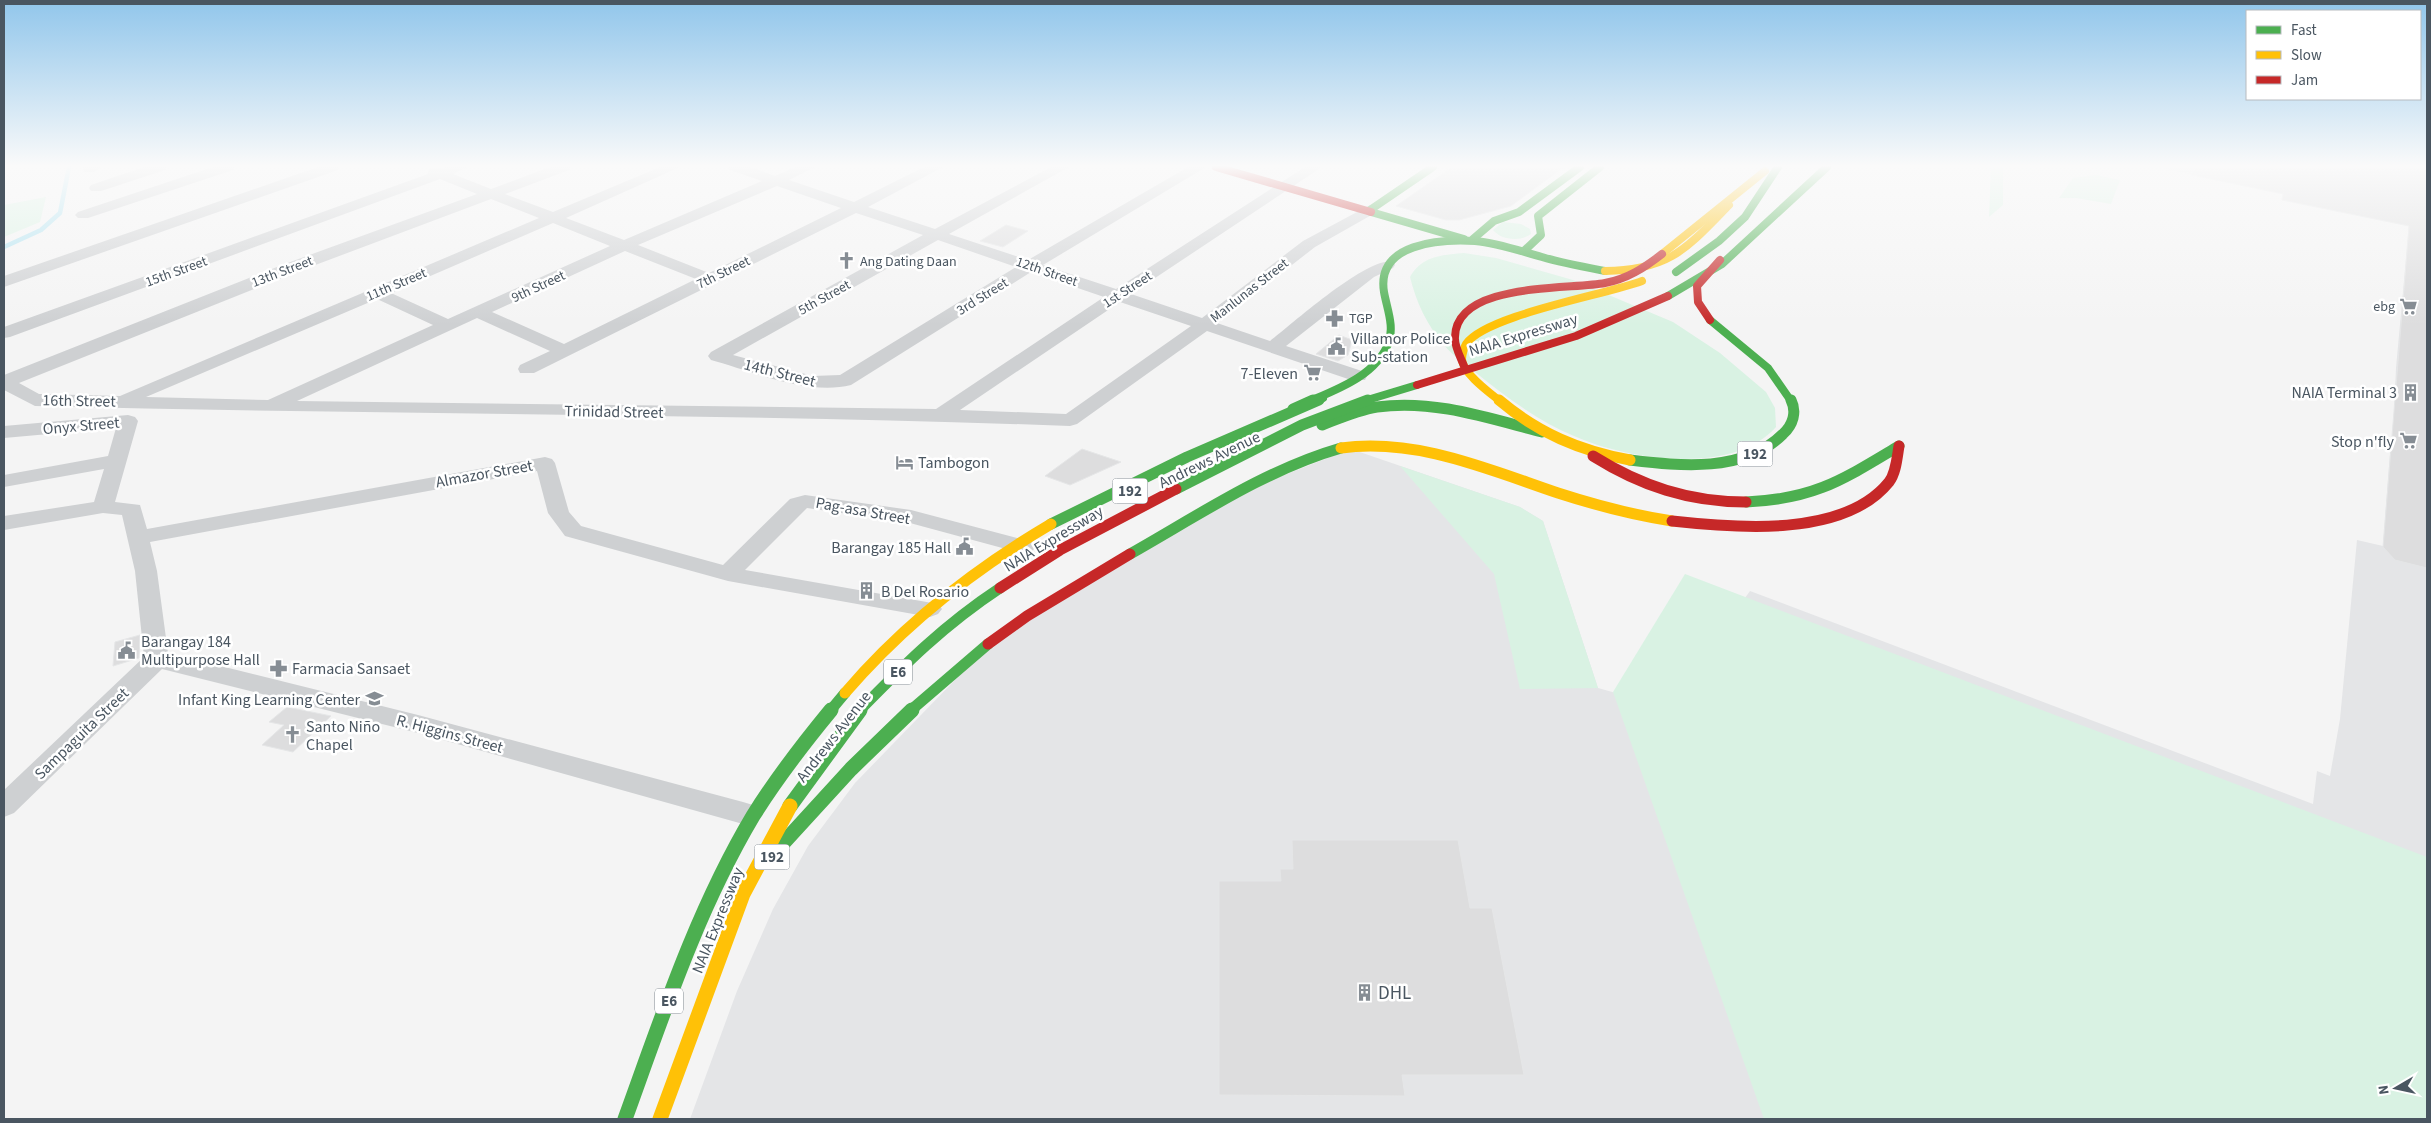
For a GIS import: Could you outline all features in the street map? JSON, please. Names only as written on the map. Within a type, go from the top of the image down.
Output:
[{"type":"main road","points":[[1402,219],[1468,239],[1525,250],[1586,270],[1605,272],[1634,271],[1673,259]]},
{"type":"main road","points":[[1386,265],[1396,255],[1413,247],[1435,241],[1468,239],[1494,221],[1502,219]]},
{"type":"main road","points":[[1521,219],[1538,226],[1542,231],[1541,235],[1525,250]]},
{"type":"main road","points":[[1538,219],[1538,226]]},
{"type":"main road","points":[[1464,366],[1455,344],[1458,321],[1462,313],[1477,301],[1504,294],[1604,283],[1638,273],[1704,219]]},
{"type":"main road","points":[[1464,366],[1461,358],[1466,344],[1492,325],[1597,293],[1638,283],[1673,259],[1714,219]]},
{"type":"main road","points":[[1623,300],[1658,283],[1698,258],[1742,219]]},
{"type":"main road","name":"192","points":[[1464,366],[1498,399],[1542,432],[1584,449],[1645,462],[1692,464],[1743,458],[1766,450],[1777,443],[1792,425],[1795,416],[1792,401],[1772,375],[1700,309],[1696,297],[1697,286],[1708,271],[1764,219]]},
{"type":"main road","name":"NAIA Expressway","points":[[660,1119],[690,1033],[748,884],[784,813],[856,714],[924,645],[968,609],[1060,550],[1233,458],[1302,425],[1358,403],[1580,334],[1628,316],[1697,281],[1722,264],[1770,219]]},
{"type":"main road","name":"Andrews Avenue","points":[[651,1012],[707,880],[742,814],[838,686],[911,621],[1024,547],[1358,376],[1372,366],[1384,353],[1390,334],[1390,311],[1381,286],[1383,270],[1386,265]]},
{"type":"main road","name":"NAIA Expressway","points":[[1448,357],[1484,346]]},
{"type":"main road","name":"NAIA Expressway","points":[[625,1119],[656,1034],[717,883],[754,816],[833,706],[900,632],[940,597],[1031,535],[1084,505],[1279,414],[1377,379]]},
{"type":"main road","name":"Andrews Avenue","points":[[664,1119],[760,879],[793,816],[873,707],[946,636],[1021,581],[1072,549],[1175,494],[1279,443],[1346,415],[1384,406],[1424,405],[1466,412],[1542,432]]},
{"type":"main road","points":[[748,884],[790,835],[877,745],[956,670],[1010,627],[1176,527],[1310,455],[1340,447],[1366,445],[1415,448],[1636,516],[1697,525],[1770,526],[1808,522],[1852,509],[1878,494],[1889,482],[1896,464],[1899,446],[1819,489],[1793,496],[1745,501],[1697,499],[1649,489],[1615,474],[1584,449]]},
{"type":"main road","points":[[911,621],[946,636]]},
{"type":"street","points":[[4,282],[183,219]]},
{"type":"street","name":"15th Street","points":[[4,333],[317,219]]},
{"type":"street","name":"13th Street","points":[[4,382],[288,269],[424,219]]},
{"type":"street","name":"11th Street","points":[[120,401],[547,219]]},
{"type":"street","points":[[554,219],[711,278]]},
{"type":"street","name":"9th Street","points":[[268,406],[623,246],[687,219]]},
{"type":"street","name":"7th Street","points":[[527,369],[831,219]]},
{"type":"street","name":"12th Street","points":[[893,219],[1358,376]]},
{"type":"street","name":"5th Street","points":[[718,356],[964,219]]},
{"type":"street","name":"3rd Street","points":[[844,381],[1031,265],[1109,219]]},
{"type":"street","name":"1st Street","points":[[940,415],[1234,219]]},
{"type":"street","name":"Manlunas Street","points":[[1070,420],[1205,324],[1309,244],[1353,219]]},
{"type":"street","points":[[1273,347],[1368,273],[1386,265]]},
{"type":"street","points":[[376,292],[449,326]]},
{"type":"street","points":[[480,312],[565,351]]},
{"type":"street","name":"14th Street","points":[[718,356],[812,382],[844,381]]},
{"type":"street","name":"16th Street","points":[[4,382],[35,400],[159,402]]},
{"type":"street","name":"Trinidad Street","points":[[159,402],[268,406],[940,415],[1070,420]]},
{"type":"street","name":"Onyx Street","points":[[4,432],[128,421],[103,507]]},
{"type":"street","points":[[4,481],[115,462]]},
{"type":"street","name":"Almazor Street","points":[[139,537],[544,463],[558,513],[573,531],[728,574],[930,609]]},
{"type":"street","name":"Pag-asa Street","points":[[728,574],[798,504],[810,500],[910,517],[1024,547]]},
{"type":"street","points":[[4,523],[103,507],[132,510],[146,571],[157,659]]},
{"type":"street","name":"Sampaguita Street","points":[[4,806],[157,659]]},
{"type":"street","name":"R. Higgins Street","points":[[157,659],[418,724],[742,814]]},
{"type":"shaded area","points":[[2377,219],[2427,219],[2427,1119],[690,1119],[737,991],[773,909],[808,846],[855,783],[984,650],[1205,506],[1351,449],[1520,507],[1543,521],[1598,688],[1666,707],[1750,591],[2313,804],[2317,771],[2330,776],[2340,719],[2357,540],[2383,546],[2391,440],[2396,442],[2394,415],[2396,368],[2409,226]]},
{"type":"green space","points":[[4,219],[41,219],[40,222],[4,237]]},
{"type":"green space","points":[[1503,222],[1521,224],[1530,229],[1531,234],[1527,237],[1516,239],[1501,236],[1493,230]]},
{"type":"green space","points":[[1464,253],[1496,258],[1573,280],[1673,322],[1720,353],[1766,392],[1775,408],[1776,427],[1757,442],[1734,452],[1707,458],[1679,459],[1650,457],[1596,445],[1535,416],[1510,399],[1447,349],[1432,329],[1415,295],[1410,277],[1420,265],[1440,256]]},
{"type":"green space","points":[[1400,466],[1520,507],[1543,521],[1598,688],[1520,689],[1494,574]]},
{"type":"green space","points":[[1685,574],[2427,857],[2427,1119],[1764,1119],[1613,692]]},
{"type":"building","points":[[2377,219],[2427,219],[2427,568],[2395,560],[2383,547],[2409,226]]},
{"type":"building","points":[[1006,225],[1028,231],[1003,247],[980,241]]},
{"type":"building","name":"Villamor Police Sub-station","points":[[1339,335],[1352,340],[1348,355],[1338,361],[1316,354]]},
{"type":"building","points":[[1082,449],[1121,462],[1070,485],[1045,476]]},
{"type":"building","name":"Barangay 184 Multipurpose Hall","points":[[140,635],[139,658],[113,666],[115,642]]},
{"type":"building","name":"Santo Niño Chapel","points":[[287,707],[331,716],[293,752],[262,745],[284,725],[269,722]]},
{"type":"building","name":"DHL","points":[[1292,840],[1458,840],[1470,908],[1492,908],[1524,1075],[1402,1075],[1405,1096],[1219,1095],[1219,881],[1281,881],[1280,869],[1293,869]]},
{"type":"waterway","points":[[4,247],[41,230],[53,219]]},
{"type":"traffic: fast","points":[[1397,219],[1464,239]]},
{"type":"traffic: fast","points":[[1473,239],[1498,219]]},
{"type":"traffic: fast","points":[[1525,250],[1541,235],[1539,219]]},
{"type":"traffic: fast","points":[[1676,272],[1719,241],[1742,219]]},
{"type":"traffic: fast","points":[[1668,296],[1722,264],[1770,219]]},
{"type":"traffic: fast","points":[[1293,409],[1341,387],[1365,373],[1383,354],[1391,335],[1390,318],[1383,281],[1385,268],[1392,258],[1404,251],[1434,242],[1476,241],[1501,245],[1558,261],[1605,271]]},
{"type":"traffic: fast","points":[[1630,460],[1669,464],[1713,463],[1735,460],[1755,454],[1772,445],[1790,426],[1794,415],[1793,404],[1778,379],[1768,368],[1710,320]]},
{"type":"traffic: fast","points":[[1176,489],[1302,425],[1358,403],[1417,385]]},
{"type":"traffic: fast","points":[[1051,524],[1187,457],[1323,398]]},
{"type":"traffic: fast","points":[[1322,425],[1370,408],[1419,405],[1460,411],[1542,432]]},
{"type":"traffic: fast","points":[[1746,502],[1788,498],[1819,490],[1847,477],[1899,446]]},
{"type":"traffic: fast","points":[[1130,554],[1268,475],[1307,458],[1341,448]]},
{"type":"traffic: fast","points":[[790,806],[856,714],[924,645],[968,609],[1000,588]]},
{"type":"traffic: fast","points":[[776,851],[877,743],[959,667],[988,644]]},
{"type":"traffic: fast","points":[[625,1119],[697,928],[732,854],[772,787],[845,693]]},
{"type":"traffic: slow","points":[[1662,254],[1705,219]]},
{"type":"traffic: slow","points":[[1605,271],[1628,271],[1647,268],[1663,262],[1676,255],[1715,219]]},
{"type":"traffic: slow","points":[[1630,460],[1593,452],[1576,446],[1527,422],[1482,386],[1464,366],[1462,360],[1466,345],[1482,331],[1538,310],[1642,281]]},
{"type":"traffic: slow","points":[[1341,448],[1360,445],[1380,445],[1438,454],[1604,507],[1649,518],[1672,521]]},
{"type":"traffic: slow","points":[[845,693],[867,667],[914,620],[994,559],[1051,524]]},
{"type":"traffic: slow","points":[[660,1119],[743,894],[790,806]]},
{"type":"traffic: jam","points":[[1464,366],[1454,338],[1459,318],[1475,304],[1499,296],[1528,291],[1584,286],[1614,281],[1636,273],[1662,254]]},
{"type":"traffic: jam","points":[[1710,320],[1698,302],[1697,286],[1720,260]]},
{"type":"traffic: jam","points":[[1417,385],[1576,336],[1638,311],[1668,296]]},
{"type":"traffic: jam","points":[[1672,521],[1696,524],[1756,526],[1820,520],[1848,512],[1872,499],[1889,482],[1895,469],[1899,446]]},
{"type":"traffic: jam","points":[[1593,456],[1628,477],[1666,492],[1705,500],[1746,502]]},
{"type":"traffic: jam","points":[[1000,588],[1060,550],[1176,489]]},
{"type":"traffic: jam","points":[[988,644],[1027,616],[1130,554]]},
{"type":"place","name":"Ang Dating Daan","points":[[846,261]]},
{"type":"place","name":"ebg","points":[[2409,306]]},
{"type":"place","name":"TGP","points":[[1335,318]]},
{"type":"place","name":"Villamor Police Sub-station","points":[[1337,347]]},
{"type":"place","name":"7-Eleven","points":[[1312,373]]},
{"type":"place","name":"NAIA Terminal 3","points":[[2411,392]]},
{"type":"place","name":"Stop n'fly","points":[[2408,441]]},
{"type":"place","name":"Tambogon","points":[[904,462]]},
{"type":"place","name":"Barangay 185 Hall","points":[[965,547]]},
{"type":"place","name":"B Del Rosario","points":[[867,591]]},
{"type":"place","name":"Barangay 184 Multipurpose Hall","points":[[127,650]]},
{"type":"place","name":"Farmacia Sansaet","points":[[278,668]]},
{"type":"place","name":"Infant King Learning Center","points":[[374,699]]},
{"type":"place","name":"Santo Niño Chapel","points":[[292,735]]},
{"type":"place","name":"DHL","points":[[1364,992]]}]
